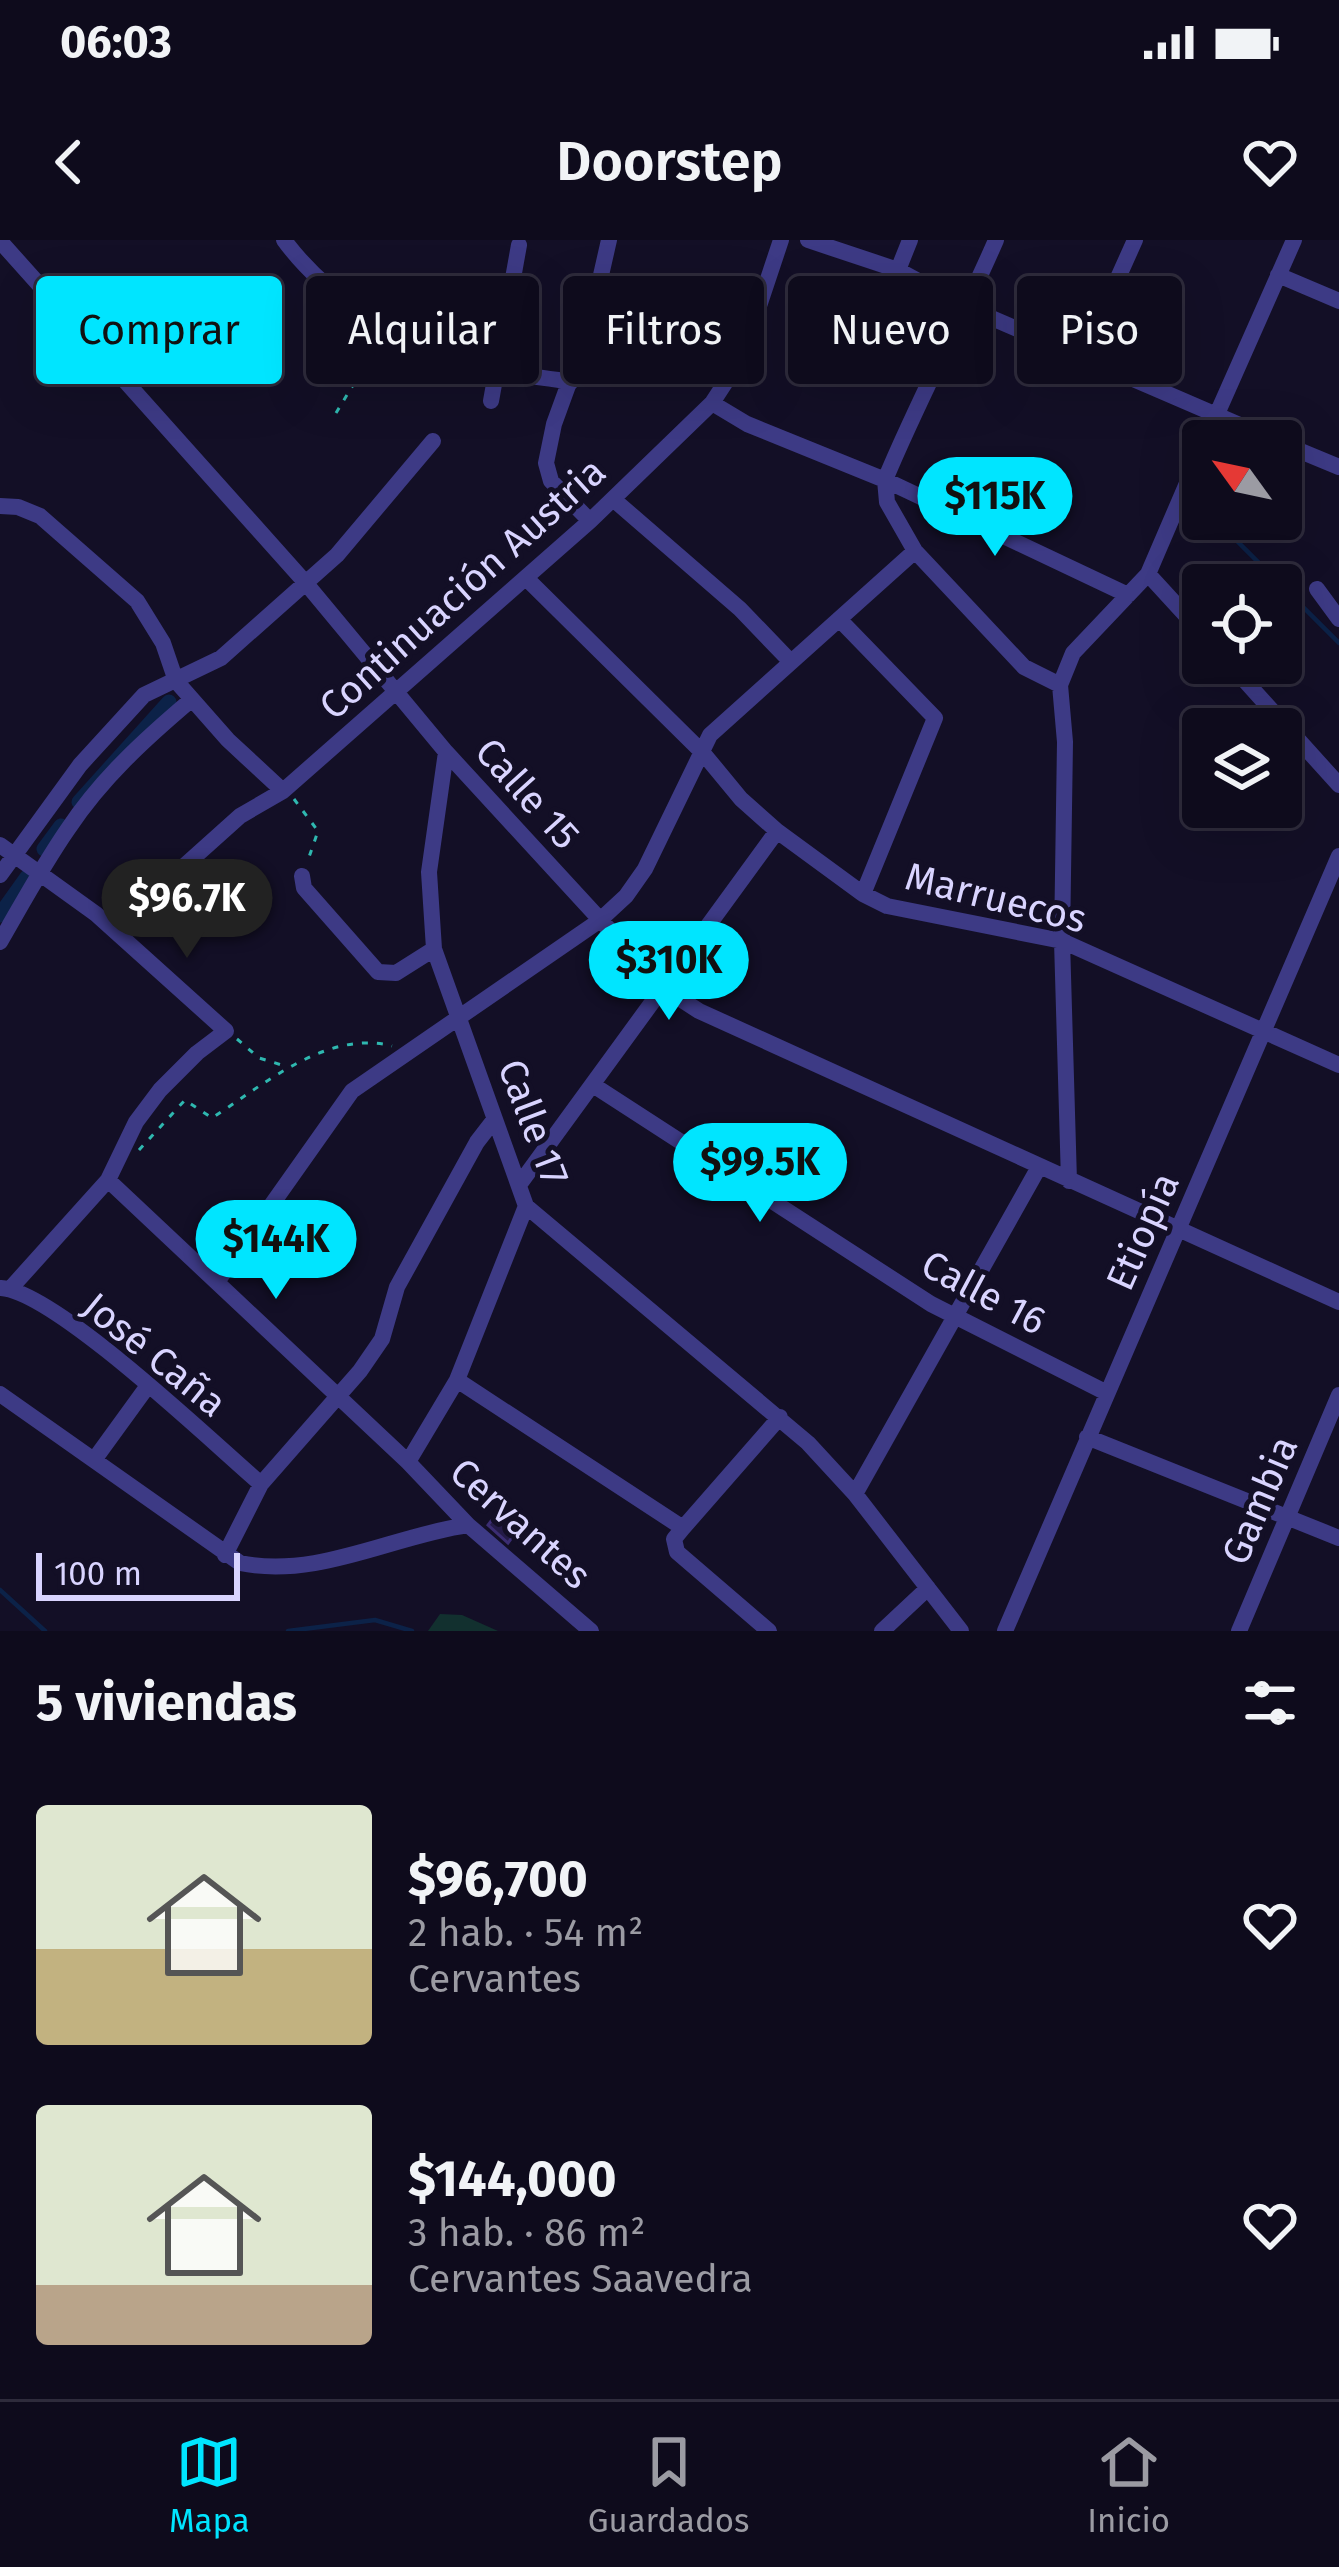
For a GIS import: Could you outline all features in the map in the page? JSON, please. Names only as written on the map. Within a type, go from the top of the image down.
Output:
[{"type":"street","points":[[284,240],[313,276]]},
{"type":"street","points":[[601,276],[609,240]]},
{"type":"street","name":"Continuación Austria","points":[[764,291],[781,240]]},
{"type":"street","points":[[808,240],[909,276]]},
{"type":"street","points":[[898,270],[910,240]]},
{"type":"street","points":[[980,276],[996,240]]},
{"type":"street","points":[[1119,276],[1135,240]]},
{"type":"street","points":[[1214,420],[1294,240]]},
{"type":"street","name":"Calle 15","points":[[0,241],[304,581],[446,752],[662,987],[699,1011],[1339,1302]]},
{"type":"street","points":[[513,276],[519,242]]},
{"type":"street","points":[[1278,275],[1339,301]]},
{"type":"street","points":[[491,401],[494,384]]},
{"type":"street","points":[[570,384],[554,424],[546,463],[551,482],[590,521]]},
{"type":"street","name":"Continuación Austria","points":[[114,929],[241,816],[283,791],[526,578],[712,404],[726,384]]},
{"type":"street","points":[[925,384],[885,480],[886,502],[915,550],[1024,667],[1060,686]]},
{"type":"street","points":[[1142,384],[1226,420]]},
{"type":"street","points":[[712,404],[1128,595]]},
{"type":"street","points":[[0,874],[7,849],[144,694],[221,658],[337,555],[433,441]]},
{"type":"street","points":[[1302,452],[1339,467]]},
{"type":"street","points":[[1069,1181],[1061,941],[1065,742],[1060,686],[1073,653],[1148,574],[1182,494]]},
{"type":"street","points":[[613,500],[740,609],[791,662]]},
{"type":"street","points":[[0,506],[40,516],[137,602],[163,643],[176,681],[283,791]]},
{"type":"street","points":[[218,1282],[352,1091],[599,921],[626,896],[646,869],[710,735],[915,550]]},
{"type":"street","points":[[1148,574],[1182,611]]},
{"type":"street","name":"Marruecos","points":[[526,578],[703,753],[741,799],[863,894],[887,906],[1061,941],[1339,1065]]},
{"type":"street","points":[[1316,589],[1339,619]]},
{"type":"street","points":[[839,619],[935,718],[863,894]]},
{"type":"street","points":[[1248,684],[1339,784]]},
{"type":"street","points":[[0,942],[69,827],[102,784],[191,700]]},
{"type":"street","name":"Calle 17","points":[[446,752],[429,872],[434,949],[526,1205],[780,1417],[855,1495],[961,1631]]},
{"type":"street","points":[[519,1185],[777,831]]},
{"type":"street","points":[[5,1288],[108,1180],[136,1122],[160,1090],[226,1030],[114,929],[7,849]]},
{"type":"street","name":"Etiopía","points":[[1005,1631],[1339,856]]},
{"type":"street","points":[[302,876],[304,888],[378,972],[396,974],[434,949]]},
{"type":"street","name":"Calle 16","points":[[592,1085],[955,1317],[1107,1393]]},
{"type":"street","points":[[225,1555],[261,1484],[382,1339],[397,1287],[477,1142],[494,1120]]},
{"type":"street","points":[[855,1495],[1039,1167]]},
{"type":"street","name":"Cervantes","points":[[108,1180],[408,1462],[468,1525],[591,1631]]},
{"type":"street","points":[[408,1462],[458,1380],[526,1205]]},
{"type":"street","name":"José Caña","points":[[5,1288],[87,1335],[261,1484]]},
{"type":"street","points":[[458,1380],[682,1528]]},
{"type":"street","points":[[94,1460],[148,1387]]},
{"type":"street","points":[[0,1394],[240,1563],[263,1568],[302,1566],[468,1525]]},
{"type":"street","name":"Gambia","points":[[1239,1631],[1339,1395]]},
{"type":"street","points":[[770,1631],[677,1552],[674,1539],[780,1417]]},
{"type":"street","points":[[1087,1437],[1339,1538]]},
{"type":"street","points":[[882,1631],[928,1588]]},
{"type":"path","points":[[336,413],[353,384]]},
{"type":"path","points":[[283,791],[318,831],[302,876]]},
{"type":"path","points":[[226,1030],[259,1058],[286,1066]]},
{"type":"path","points":[[118,1160],[147,1145],[184,1100],[212,1118],[286,1066],[367,1042],[404,1052]]},
{"type":"green space","points":[[440,1614],[462,1615],[498,1631],[428,1631]]},
{"type":"building","points":[[503,1505],[524,1521],[508,1543],[488,1525]]},
{"type":"waterway","points":[[1236,540],[1260,564]]},
{"type":"waterway","points":[[1302,606],[1339,643]]},
{"type":"waterway","points":[[79,802],[169,702]]},
{"type":"waterway","points":[[44,849],[61,826]]},
{"type":"waterway","points":[[0,915],[27,877]]},
{"type":"waterway","points":[[0,1590],[45,1631]]},
{"type":"waterway","points":[[288,1631],[375,1620],[412,1631]]}]
